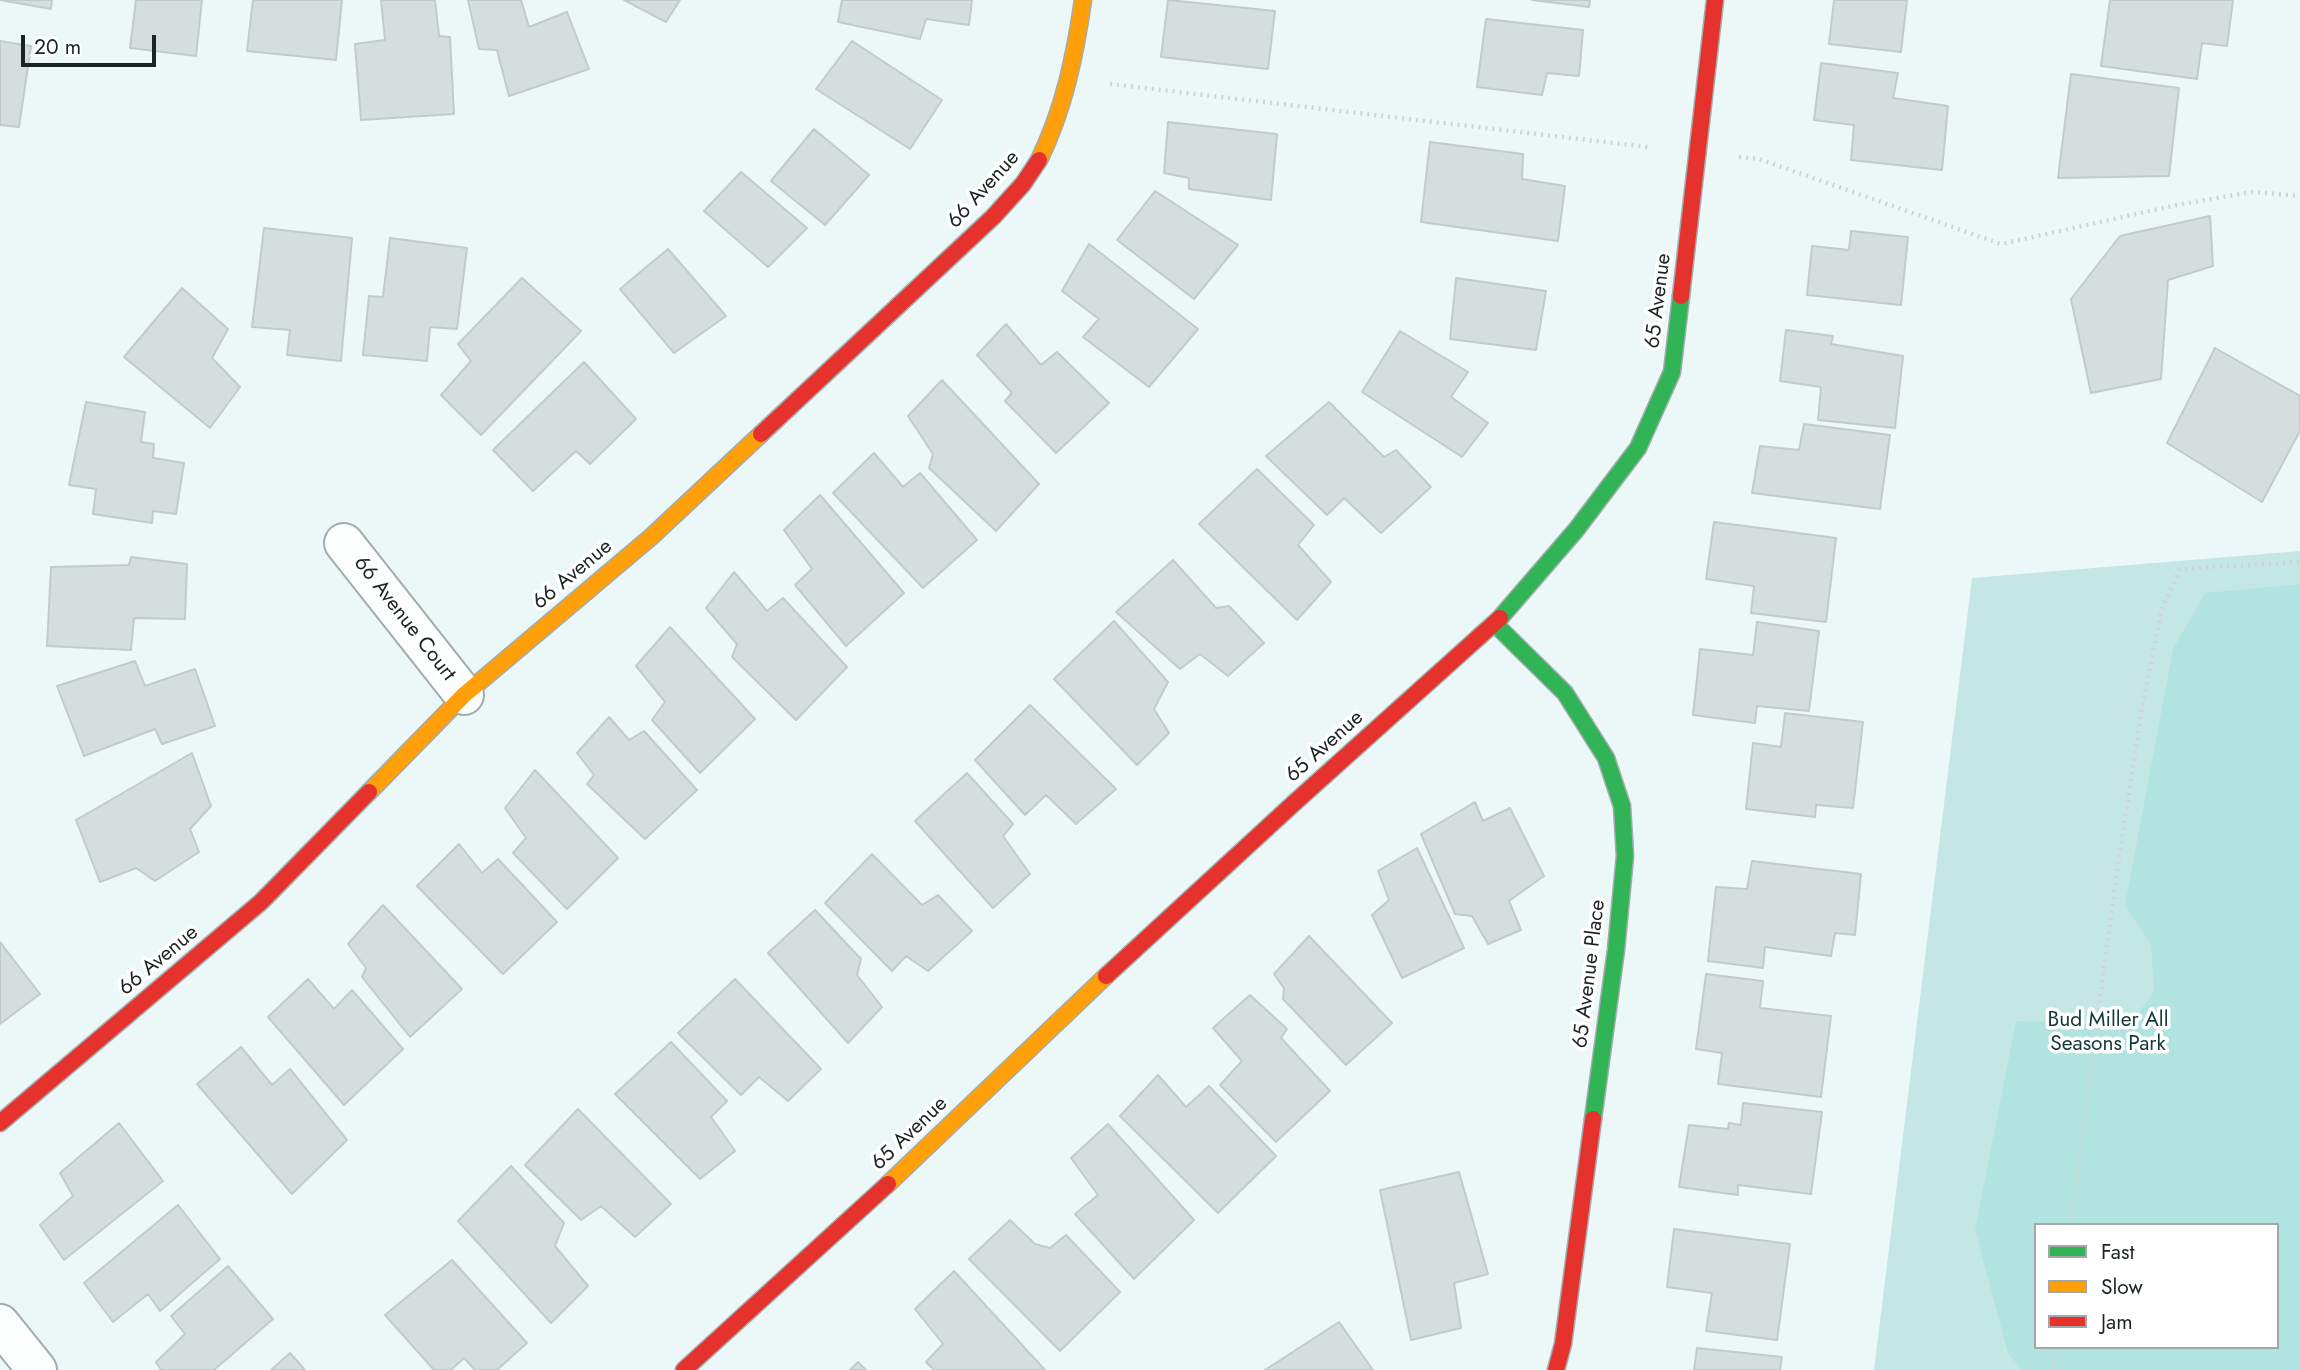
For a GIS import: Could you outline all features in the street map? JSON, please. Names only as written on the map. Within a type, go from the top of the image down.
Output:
[{"type":"street","name":"66 Avenue","points":[[0,1123],[261,902],[464,695],[651,537],[993,217],[1037,164],[1060,111],[1076,46],[1083,0]]},
{"type":"street","name":"65 Avenue","points":[[684,1370],[851,1220],[1121,962],[1494,624],[1576,530],[1638,448],[1672,372],[1715,0]]},
{"type":"street","name":"66 Avenue Court","points":[[344,543],[464,695]]},
{"type":"street","name":"65 Avenue Place","points":[[1494,624],[1565,693],[1606,758],[1622,806],[1625,856],[1616,950],[1563,1344],[1556,1370]]},
{"type":"street","points":[[0,1324],[37,1370]]},
{"type":"path","points":[[1112,85],[1648,147]]},
{"type":"path","points":[[1732,156],[1759,159],[2001,244],[2252,191],[2300,196]]},
{"type":"path","points":[[2070,1223],[2119,857],[2143,701],[2162,609],[2180,569],[2300,562]]},
{"type":"path","points":[[2053,1370],[2055,1349]]},
{"type":"green space","name":"Bud Miller All Seasons Park","points":[[2300,551],[2300,1370],[1874,1370],[1972,578]]},
{"type":"green space","points":[[2300,584],[2300,1370],[2022,1370],[2008,1353],[1975,1230],[2016,1021],[2131,1024],[2154,991],[2151,944],[2125,905],[2173,649],[2205,593]]},
{"type":"building","points":[[0,0],[52,0],[51,9]]},
{"type":"building","points":[[136,0],[202,0],[196,56],[130,48]]},
{"type":"building","points":[[253,0],[342,0],[336,60],[247,51]]},
{"type":"building","points":[[381,0],[435,0],[439,36],[450,37],[454,114],[361,120],[355,44],[385,40]]},
{"type":"building","points":[[468,0],[521,0],[529,27],[567,12],[589,69],[509,96],[497,50],[479,49]]},
{"type":"building","points":[[624,0],[680,0],[666,22]]},
{"type":"building","points":[[842,0],[972,0],[969,25],[926,19],[920,39],[838,22]]},
{"type":"building","points":[[1168,0],[1275,11],[1268,69],[1161,57]]},
{"type":"building","points":[[1532,0],[1590,0],[1589,7]]},
{"type":"building","points":[[1834,0],[1907,0],[1901,52],[1829,44]]},
{"type":"building","points":[[2110,0],[2233,0],[2227,46],[2202,43],[2197,79],[2101,66]]},
{"type":"building","points":[[1486,19],[1583,30],[1579,76],[1547,73],[1542,95],[1477,87]]},
{"type":"building","points":[[0,41],[31,46],[19,127],[0,125]]},
{"type":"building","points":[[852,41],[942,100],[910,149],[816,89]]},
{"type":"building","points":[[1821,63],[1898,73],[1893,98],[1948,106],[1942,170],[1851,160],[1854,125],[1814,120]]},
{"type":"building","points":[[2071,74],[2179,88],[2169,176],[2058,178]]},
{"type":"building","points":[[1168,122],[1277,134],[1271,200],[1189,189],[1189,178],[1164,173]]},
{"type":"building","points":[[814,129],[869,175],[825,225],[771,181]]},
{"type":"building","points":[[1430,142],[1523,154],[1522,179],[1565,186],[1558,241],[1421,222]]},
{"type":"building","points":[[741,172],[807,228],[768,267],[704,211]]},
{"type":"building","points":[[1155,191],[1238,245],[1194,299],[1117,240]]},
{"type":"building","points":[[2210,216],[2213,266],[2168,280],[2161,379],[2091,393],[2071,299],[2120,236]]},
{"type":"building","points":[[264,228],[352,238],[341,361],[287,355],[290,330],[252,327]]},
{"type":"building","points":[[1851,231],[1908,237],[1901,305],[1807,295],[1812,246],[1849,250]]},
{"type":"building","points":[[390,238],[467,248],[457,329],[430,327],[427,361],[363,355],[369,296],[383,297]]},
{"type":"building","points":[[1089,244],[1198,329],[1149,387],[1083,337],[1099,319],[1062,291]]},
{"type":"building","points":[[668,249],[726,316],[674,353],[620,289]]},
{"type":"building","points":[[522,278],[581,331],[481,435],[441,395],[471,361],[458,344]]},
{"type":"building","points":[[1456,278],[1546,291],[1536,350],[1450,339]]},
{"type":"building","points":[[182,288],[228,329],[212,358],[240,387],[210,428],[124,357]]},
{"type":"building","points":[[1006,324],[1041,365],[1057,352],[1109,403],[1056,453],[1005,401],[1012,393],[977,355]]},
{"type":"building","points":[[1786,330],[1833,336],[1831,344],[1903,356],[1895,428],[1818,420],[1821,387],[1780,381]]},
{"type":"building","points":[[1400,331],[1468,372],[1451,397],[1488,423],[1462,457],[1362,392]]},
{"type":"building","points":[[2215,348],[2300,396],[2300,431],[2262,502],[2167,443]]},
{"type":"building","points":[[584,362],[636,419],[590,464],[576,451],[533,491],[493,450]]},
{"type":"building","points":[[942,380],[1039,484],[996,531],[929,468],[933,454],[908,416]]},
{"type":"building","points":[[86,402],[145,412],[141,442],[154,444],[153,458],[184,463],[176,514],[153,511],[152,523],[93,514],[96,489],[69,485]]},
{"type":"building","points":[[1329,402],[1384,457],[1396,450],[1431,487],[1381,533],[1344,498],[1327,515],[1266,456]]},
{"type":"building","points":[[1804,424],[1890,435],[1880,509],[1752,493],[1760,446],[1799,450]]},
{"type":"building","points":[[874,453],[903,487],[920,473],[977,540],[923,588],[833,493]]},
{"type":"building","points":[[1257,469],[1314,525],[1298,545],[1331,582],[1297,620],[1199,524]]},
{"type":"building","points":[[820,495],[904,593],[846,646],[795,585],[812,569],[784,530]]},
{"type":"building","points":[[1714,522],[1836,538],[1826,622],[1751,613],[1754,586],[1706,579]]},
{"type":"building","points":[[131,557],[187,564],[185,619],[134,618],[131,650],[47,646],[51,567],[129,565]]},
{"type":"building","points":[[1173,560],[1216,608],[1229,606],[1264,643],[1228,676],[1200,654],[1180,669],[1116,612]]},
{"type":"building","points":[[734,572],[767,611],[783,598],[847,667],[796,720],[732,657],[737,644],[706,608]]},
{"type":"building","points":[[1114,621],[1168,682],[1154,709],[1169,733],[1137,765],[1054,679]]},
{"type":"building","points":[[1757,622],[1819,631],[1809,711],[1757,706],[1755,723],[1693,715],[1700,649],[1753,655]]},
{"type":"building","points":[[670,627],[755,719],[700,773],[652,720],[665,702],[636,666]]},
{"type":"building","points":[[135,661],[145,686],[195,669],[215,726],[162,744],[155,729],[84,756],[57,686]]},
{"type":"building","points":[[1030,705],[1116,789],[1076,824],[1046,795],[1025,815],[975,760]]},
{"type":"building","points":[[1785,713],[1863,722],[1853,808],[1816,805],[1815,817],[1746,809],[1753,743],[1781,747]]},
{"type":"building","points":[[609,717],[629,740],[644,731],[697,790],[645,839],[587,784],[594,775],[577,753]]},
{"type":"building","points":[[192,753],[211,806],[190,829],[199,852],[155,881],[136,868],[100,882],[76,820]]},
{"type":"building","points":[[535,770],[618,858],[567,909],[513,853],[526,838],[505,808]]},
{"type":"building","points":[[967,773],[1013,824],[1003,836],[1030,874],[993,908],[915,821]]},
{"type":"building","points":[[1475,802],[1483,821],[1510,808],[1544,876],[1509,901],[1521,930],[1488,944],[1472,916],[1455,914],[1421,834]]},
{"type":"building","points":[[459,844],[482,873],[498,859],[557,922],[503,974],[417,886]]},
{"type":"building","points":[[1417,848],[1464,948],[1402,978],[1372,915],[1389,900],[1378,871]]},
{"type":"building","points":[[872,854],[922,905],[938,895],[972,931],[928,971],[906,956],[892,971],[825,903]]},
{"type":"building","points":[[1752,861],[1861,874],[1855,935],[1835,933],[1831,956],[1765,947],[1763,968],[1708,961],[1716,887],[1747,889]]},
{"type":"building","points":[[383,905],[462,989],[410,1037],[362,977],[366,968],[348,944]]},
{"type":"building","points":[[815,910],[861,959],[857,975],[882,1007],[848,1043],[768,953]]},
{"type":"building","points":[[1309,936],[1392,1023],[1346,1065],[1283,999],[1284,988],[1274,974]]},
{"type":"building","points":[[0,942],[40,994],[0,1024]]},
{"type":"building","points":[[1706,974],[1763,981],[1760,1008],[1831,1016],[1821,1097],[1718,1084],[1722,1053],[1696,1049]]},
{"type":"building","points":[[308,979],[334,1009],[352,990],[403,1049],[344,1105],[268,1017]]},
{"type":"building","points":[[735,979],[821,1069],[788,1101],[759,1077],[741,1095],[678,1033]]},
{"type":"building","points":[[1250,995],[1287,1029],[1281,1038],[1330,1091],[1276,1142],[1220,1085],[1242,1061],[1213,1028]]},
{"type":"building","points":[[671,1042],[727,1101],[711,1117],[735,1151],[700,1179],[615,1094]]},
{"type":"building","points":[[241,1047],[272,1085],[290,1069],[347,1140],[292,1194],[197,1084]]},
{"type":"building","points":[[1158,1075],[1186,1107],[1209,1086],[1276,1156],[1218,1213],[1120,1116]]},
{"type":"building","points":[[1743,1103],[1822,1112],[1811,1194],[1738,1185],[1738,1195],[1679,1187],[1689,1125],[1728,1129],[1729,1123],[1741,1125]]},
{"type":"building","points":[[578,1109],[671,1204],[635,1237],[601,1206],[581,1220],[525,1165]]},
{"type":"building","points":[[119,1123],[163,1181],[64,1260],[40,1225],[73,1196],[60,1173]]},
{"type":"building","points":[[1108,1124],[1194,1220],[1134,1279],[1075,1214],[1098,1195],[1071,1158]]},
{"type":"building","points":[[511,1166],[564,1223],[555,1246],[588,1286],[551,1323],[458,1221]]},
{"type":"building","points":[[1459,1172],[1488,1274],[1454,1283],[1461,1328],[1411,1340],[1380,1190]]},
{"type":"building","points":[[178,1205],[220,1259],[160,1311],[148,1294],[113,1322],[84,1283]]},
{"type":"building","points":[[1010,1220],[1035,1244],[1050,1248],[1066,1235],[1120,1292],[1060,1351],[969,1259]]},
{"type":"building","points":[[1674,1229],[1790,1244],[1777,1340],[1706,1331],[1712,1293],[1667,1287]]},
{"type":"building","points":[[452,1260],[527,1343],[497,1370],[475,1370],[464,1358],[451,1370],[434,1370],[385,1315]]},
{"type":"building","points":[[228,1266],[273,1319],[214,1370],[161,1370],[156,1362],[185,1334],[171,1316]]},
{"type":"building","points":[[954,1271],[1045,1370],[934,1370],[926,1362],[943,1344],[915,1309]]},
{"type":"building","points":[[1339,1322],[1373,1370],[1265,1370]]},
{"type":"building","points":[[1697,1348],[1782,1357],[1780,1370],[1694,1370]]},
{"type":"building","points":[[290,1353],[305,1370],[271,1370]]},
{"type":"building","points":[[858,1362],[866,1370],[850,1370]]},
{"type":"traffic: fast","points":[[1500,618],[1576,530],[1638,448],[1672,372],[1681,296]]},
{"type":"traffic: fast","points":[[1495,624],[1565,693],[1606,758],[1622,806],[1625,856],[1616,950],[1593,1119]]},
{"type":"traffic: slow","points":[[1039,160],[1067,82],[1083,0]]},
{"type":"traffic: slow","points":[[369,792],[464,695],[651,537],[761,434]]},
{"type":"traffic: slow","points":[[888,1184],[1106,976]]},
{"type":"traffic: jam","points":[[1681,296],[1715,0]]},
{"type":"traffic: jam","points":[[761,434],[993,217],[1023,184],[1039,160]]},
{"type":"traffic: jam","points":[[1106,976],[1500,618]]},
{"type":"traffic: jam","points":[[0,1123],[261,902],[369,792]]},
{"type":"traffic: jam","points":[[1556,1370],[1563,1344],[1593,1119]]},
{"type":"traffic: jam","points":[[684,1370],[888,1184]]}]
